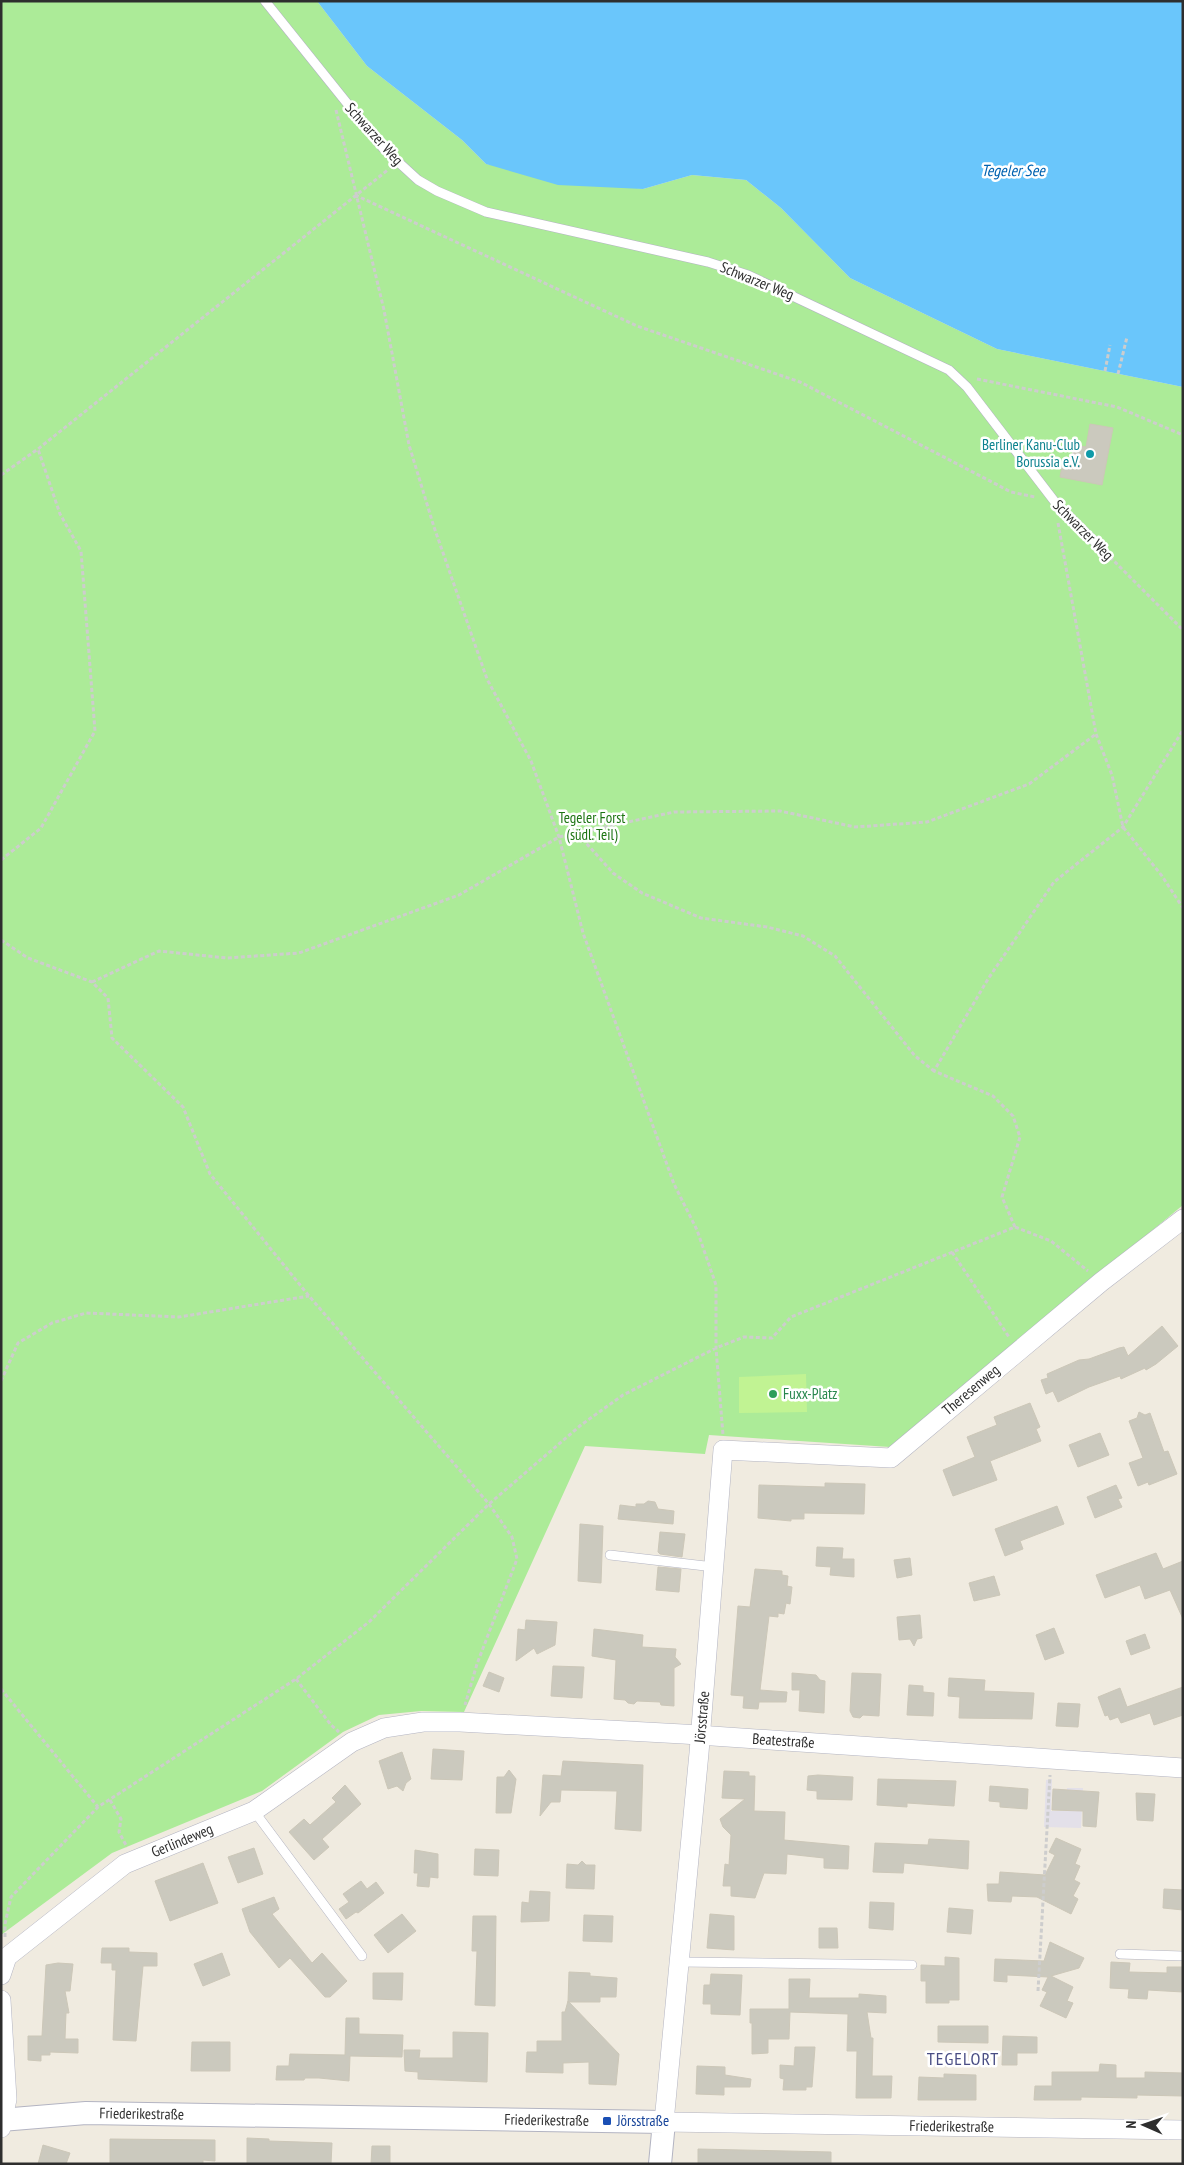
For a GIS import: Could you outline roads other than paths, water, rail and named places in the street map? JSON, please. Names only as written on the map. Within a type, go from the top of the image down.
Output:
[{"type":"street","name":"Theresenweg","points":[[723,1450],[891,1458],[1101,1282],[1183,1220]]},
{"type":"street","name":"Jörsstraße","points":[[660,2164],[680,1962],[723,1450]]},
{"type":"street","name":"Beatestraße","points":[[384,1728],[423,1722],[460,1722],[700,1735],[1183,1768]]},
{"type":"street","name":"Gerlindeweg","points":[[4,1966],[125,1864],[254,1811],[352,1742],[384,1728]]},
{"type":"street","points":[[1,2000],[7,2099],[2,2123]]},
{"type":"street","name":"Friederikestraße","points":[[2,2123],[86,2113],[1183,2130]]},
{"type":"lane","name":"Schwarzer Weg","points":[[265,1],[367,129],[418,180],[437,191],[486,212],[708,262],[748,275],[949,370],[967,387],[1054,502],[1103,550]]},
{"type":"lane","points":[[610,1555],[714,1567]]},
{"type":"lane","points":[[254,1811],[362,1956]]},
{"type":"lane","points":[[1120,1954],[1183,1956]]},
{"type":"lane","points":[[680,1962],[912,1964]]},
{"type":"water","name":"Tegeler See","points":[[317,1],[1183,1],[1183,387],[997,349],[850,278],[781,208],[746,180],[692,175],[643,189],[558,185],[486,164],[462,140],[367,66]]},
{"type":"place","name":"Berliner Kanu-Club Borussia e.V.","points":[[1090,454]]},
{"type":"place","name":"Fuxx-Platz","points":[[773,1394]]},
{"type":"place","name":"Jörsstraße","points":[[607,2121]]},
{"type":"district","name":"TEGELORT","points":[[963,2059]]},
{"type":"park label","name":"Tegeler Forst (südl. Teil)","points":[[592,826]]}]
